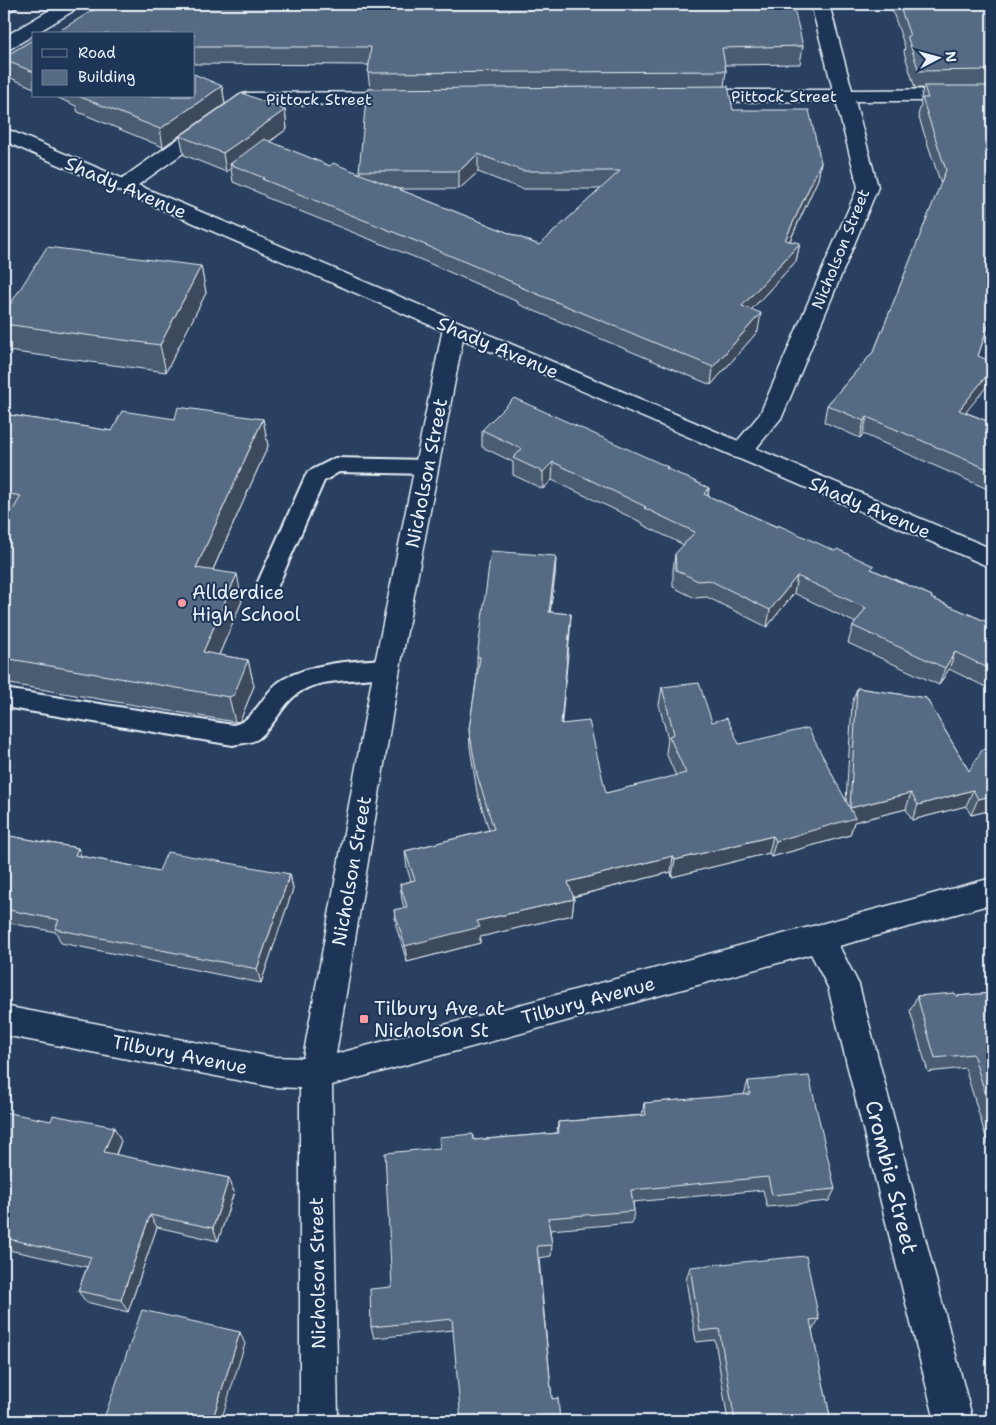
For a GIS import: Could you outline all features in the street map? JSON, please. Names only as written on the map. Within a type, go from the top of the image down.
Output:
[{"type":"street","points":[[4,44],[72,4]]},
{"type":"street","name":"Nicholson Street","points":[[741,451],[770,417],[868,187],[820,4]]},
{"type":"street","name":"Pittock Street","points":[[674,96],[992,94]]},
{"type":"street","name":"Pittock Street","points":[[124,186],[248,99],[416,98]]},
{"type":"street","name":"Shady Avenue","points":[[4,134],[992,559]]},
{"type":"street","name":"Nicholson Street","points":[[319,1421],[316,1074],[387,668],[454,328]]},
{"type":"street","name":"Tilbury Avenue","points":[[4,1021],[272,1072],[316,1074],[992,891]]},
{"type":"street","name":"Crombie Street","points":[[818,938],[843,985],[954,1421]]},
{"type":"lane","points":[[4,8],[11,4]]},
{"type":"lane","points":[[268,584],[315,477],[335,465],[427,467]]},
{"type":"lane","points":[[4,698],[233,735],[250,732],[289,687],[316,676],[354,670],[387,668]]},
{"type":"building","points":[[103,4],[793,4],[803,46],[722,48],[726,71],[368,73],[371,47],[195,47],[195,32],[57,32]]},
{"type":"building","points":[[899,4],[992,4],[992,70],[919,71]]},
{"type":"building","points":[[32,40],[32,71],[4,60],[4,57]]},
{"type":"building","points":[[195,74],[222,86],[160,129],[83,98],[195,98]]},
{"type":"building","points":[[728,86],[733,110],[809,110],[821,162],[785,240],[800,243],[742,306],[761,313],[713,367],[230,164],[264,139],[330,166],[333,163],[539,245],[620,171],[523,171],[478,154],[459,171],[359,171],[367,89]]},
{"type":"building","points":[[924,86],[992,86],[992,313],[978,356],[992,362],[992,369],[959,410],[992,423],[992,471],[867,417],[864,421],[827,405],[874,351],[946,170],[922,98],[928,98]]},
{"type":"building","points":[[242,93],[285,110],[223,153],[180,136]]},
{"type":"building","points":[[47,247],[201,266],[160,345],[4,324],[4,314]]},
{"type":"building","points":[[514,398],[668,467],[666,468],[709,488],[704,494],[835,551],[837,549],[874,566],[871,569],[932,596],[931,598],[992,624],[992,670],[955,652],[945,668],[853,626],[866,608],[797,576],[770,610],[709,580],[698,581],[676,570],[675,554],[695,532],[553,462],[543,472],[513,458],[522,449],[482,430]]},
{"type":"building","points":[[178,407],[263,419],[196,568],[237,574],[203,652],[248,660],[234,695],[229,697],[4,658],[4,526],[21,496],[4,493],[4,414],[112,431],[122,411],[175,419]]},
{"type":"building","points":[[491,551],[556,556],[549,612],[571,614],[561,724],[589,721],[606,793],[686,773],[669,736],[674,734],[662,687],[699,683],[712,722],[727,718],[739,744],[808,728],[855,818],[776,841],[773,836],[675,860],[673,856],[568,882],[574,899],[477,921],[480,927],[405,946],[394,910],[407,907],[400,884],[415,880],[405,851],[494,829],[477,775],[469,729],[480,657],[477,657]]},
{"type":"building","points":[[857,688],[926,698],[969,771],[982,750],[992,747],[992,796],[978,799],[973,790],[918,805],[911,793],[850,808]]},
{"type":"building","points":[[4,835],[78,848],[75,855],[159,871],[167,852],[290,874],[257,969],[55,929],[59,920],[4,909]]},
{"type":"building","points":[[955,993],[956,996],[992,993],[992,1115],[973,1054],[935,1058],[917,996]]},
{"type":"building","points":[[809,1076],[835,1189],[772,1195],[768,1177],[631,1190],[634,1211],[548,1218],[552,1245],[537,1246],[552,1399],[558,1398],[560,1421],[461,1421],[452,1319],[371,1327],[370,1289],[392,1287],[385,1153],[440,1148],[439,1137],[473,1134],[474,1140],[559,1133],[558,1122],[646,1115],[644,1103],[750,1094],[748,1081]]},
{"type":"building","points":[[4,1112],[51,1121],[53,1115],[114,1127],[104,1152],[229,1178],[213,1228],[150,1215],[121,1300],[78,1291],[91,1257],[4,1238]]},
{"type":"building","points":[[806,1256],[819,1319],[810,1320],[831,1421],[735,1421],[719,1329],[700,1331],[690,1267]]},
{"type":"building","points":[[142,1310],[240,1332],[212,1421],[103,1421]]},
{"type":"place","name":"Allderdice High School","points":[[182,603]]},
{"type":"place","name":"Tilbury Ave at Nicholson St","points":[[364,1019]]}]
